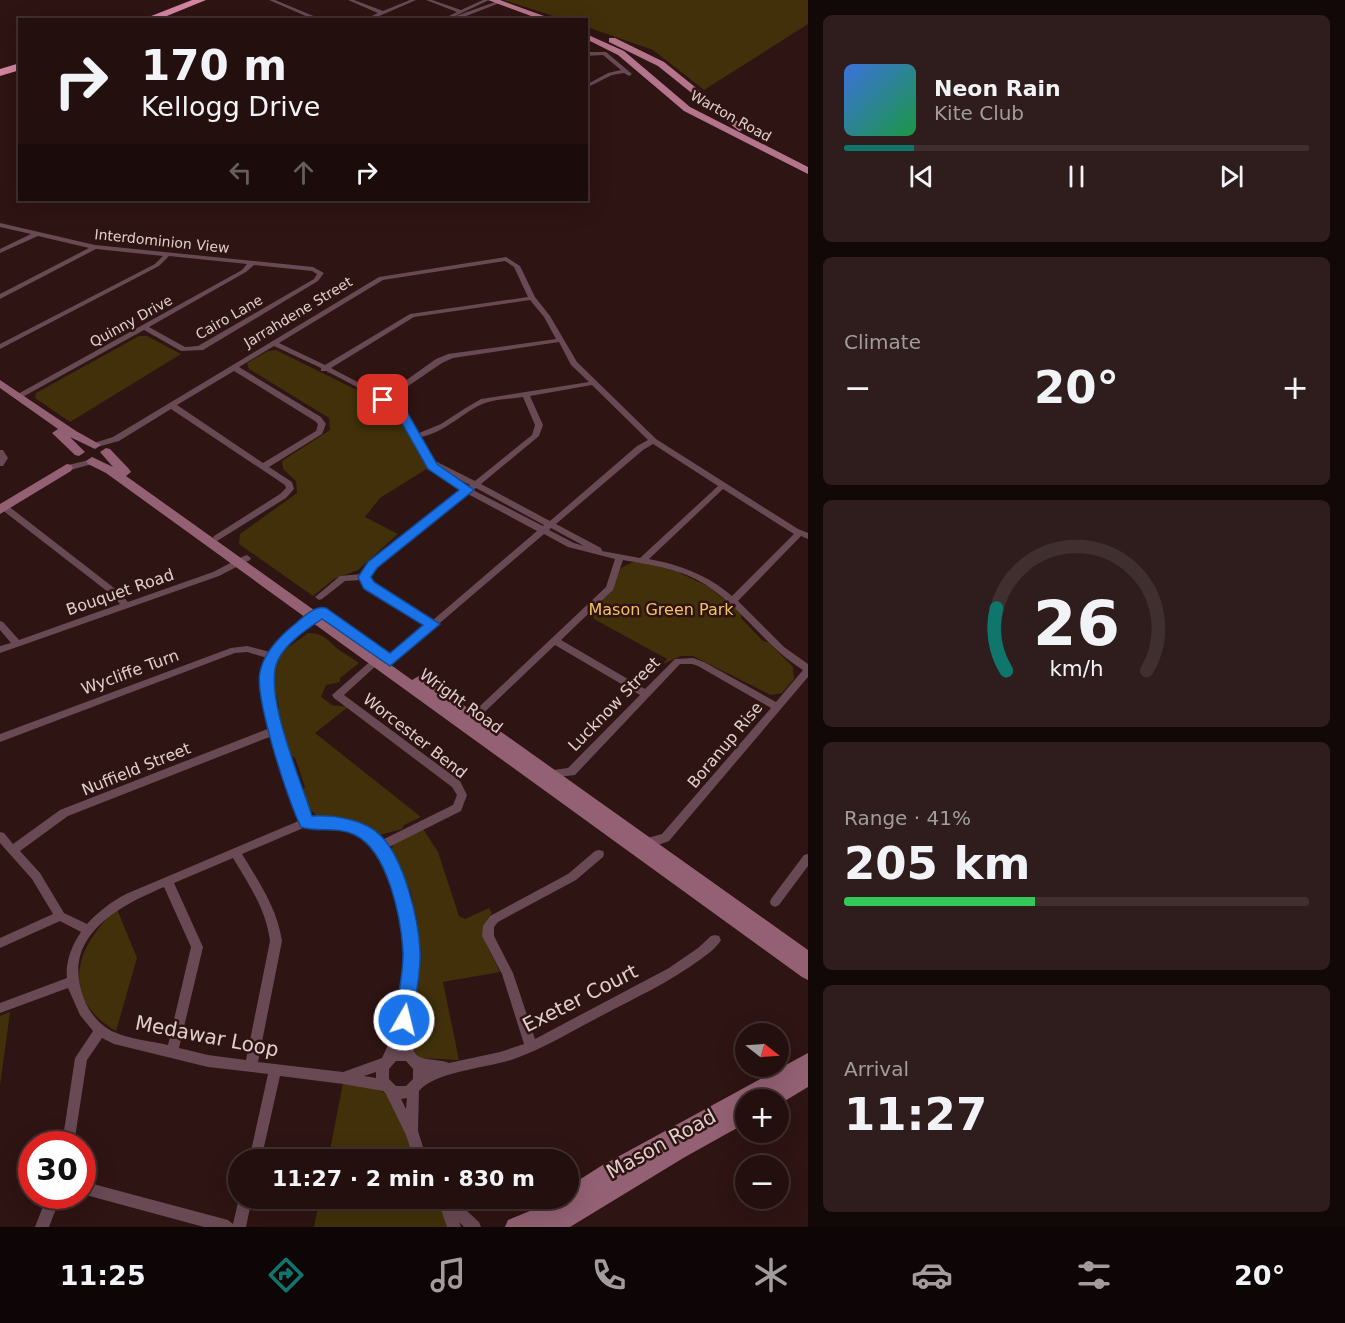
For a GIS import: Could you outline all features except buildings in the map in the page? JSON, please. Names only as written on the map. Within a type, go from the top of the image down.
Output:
[{"type":"highway","points":[[139,18],[187,0]]},
{"type":"highway","points":[[152,18],[201,0]]},
{"type":"highway","points":[[0,67],[18,61]]},
{"type":"highway","points":[[0,73],[18,67]]},
{"type":"main road","points":[[489,2],[532,18]]},
{"type":"main road","points":[[489,2],[544,18]]},
{"type":"main road","name":"Warton Road","points":[[588,32],[644,54],[750,134],[808,164]]},
{"type":"main road","name":"Warton Road","points":[[588,37],[621,53],[675,100],[728,131],[808,171]]},
{"type":"main road","points":[[618,42],[622,47],[621,53],[644,54]]},
{"type":"main road","points":[[675,100],[684,94],[684,82]]},
{"type":"main road","points":[[675,100],[710,105]]},
{"type":"main road","name":"Wright Road","points":[[0,383],[72,434],[101,448],[120,468],[218,538],[243,561]]},
{"type":"main road","points":[[0,391],[57,432],[79,453],[87,446],[101,448],[100,459],[91,461]]},
{"type":"main road","name":"Wright Road","points":[[79,453],[81,459],[110,470],[243,561],[318,608],[383,661],[808,972]]},
{"type":"main road","points":[[2,508],[67,468]]},
{"type":"main road","name":"Wright Road","points":[[469,722],[572,789],[808,960]]},
{"type":"main road","name":"Mason Road","points":[[515,1227],[544,1215],[608,1173],[808,1062]]},
{"type":"main road","points":[[788,1089],[808,1077]]},
{"type":"main road","name":"Mason Road","points":[[551,1227],[678,1150],[735,1119]]},
{"type":"street","points":[[271,0],[316,18]]},
{"type":"street","points":[[350,0],[383,13]]},
{"type":"street","points":[[370,18],[414,0]]},
{"type":"street","points":[[428,0],[461,12]]},
{"type":"street","points":[[448,18],[489,2]]},
{"type":"street","points":[[454,18],[489,2]]},
{"type":"street","points":[[588,54],[604,53],[627,72],[610,74],[588,86]]},
{"type":"street","name":"Interdominion View","points":[[0,226],[95,247],[313,269],[321,273]]},
{"type":"street","points":[[0,251],[36,234]]},
{"type":"street","points":[[0,297],[95,247]]},
{"type":"street","points":[[0,347],[157,265],[167,255]]},
{"type":"street","name":"Jarrahdene Street","points":[[101,448],[384,276],[498,259],[511,260],[528,284],[532,298]]},
{"type":"street","name":"Quinny Drive","points":[[19,397],[244,271],[252,263]]},
{"type":"street","name":"Cairo Lane","points":[[144,327],[184,349],[200,348],[316,280],[321,273]]},
{"type":"street","points":[[324,369],[412,315],[532,298],[574,363],[653,441],[804,535],[733,601]]},
{"type":"street","points":[[383,400],[451,356],[561,340]]},
{"type":"street","points":[[273,343],[383,400],[403,414],[439,473],[599,551],[643,560],[690,574],[706,582],[733,601],[775,646],[808,670]]},
{"type":"street","points":[[233,367],[318,418],[322,424],[319,432],[264,466]]},
{"type":"street","points":[[415,436],[439,430],[471,407],[484,401],[593,383]]},
{"type":"street","points":[[364,577],[372,565],[531,441],[538,432],[538,420],[526,395]]},
{"type":"street","points":[[171,405],[287,481],[290,489],[218,538]]},
{"type":"street","points":[[383,661],[433,624],[640,448],[653,441]]},
{"type":"street","points":[[0,452],[4,458],[0,464]]},
{"type":"street","points":[[67,468],[79,453]]},
{"type":"street","points":[[67,468],[91,461]]},
{"type":"street","points":[[643,560],[723,485]]},
{"type":"street","points":[[2,508],[97,578],[128,606]]},
{"type":"street","points":[[469,722],[610,588],[620,556]]},
{"type":"street","name":"Bouquet Road","points":[[0,650],[222,572],[243,561]]},
{"type":"street","points":[[307,822],[276,730],[266,686],[267,672],[272,656],[343,578],[364,577]]},
{"type":"street","points":[[364,577],[369,585],[433,624]]},
{"type":"street","points":[[0,624],[17,644]]},
{"type":"street","points":[[555,641],[645,693]]},
{"type":"street","name":"Wycliffe Turn","points":[[0,738],[234,651],[252,650],[272,656]]},
{"type":"street","name":"Lucknow Street","points":[[550,774],[571,772],[673,664],[688,660],[701,664],[777,707]]},
{"type":"street","name":"Worcester Bend","points":[[380,846],[457,808],[462,795],[456,784],[337,695],[383,661]]},
{"type":"street","name":"Boranup Rise","points":[[665,838],[808,670]]},
{"type":"street","name":"Nuffield Street","points":[[14,849],[64,813],[276,730]]},
{"type":"street","name":"Lucknow Street","points":[[571,772],[572,789]]},
{"type":"street","points":[[70,1131],[81,1058],[87,1046],[100,1031],[83,1011],[71,982],[73,963],[88,930],[113,905],[307,822],[330,821],[351,826],[369,835],[380,846],[402,896],[412,952],[404,1020],[406,1044],[420,1074],[415,1086],[412,1133]]},
{"type":"street","points":[[0,836],[36,876],[60,916],[88,930]]},
{"type":"street","points":[[644,843],[665,838],[667,859]]},
{"type":"street","points":[[235,853],[268,907],[275,928],[276,941],[251,1067]]},
{"type":"street","points":[[531,1046],[507,973],[489,936],[489,926],[494,919],[572,877],[599,854]]},
{"type":"street","points":[[775,902],[808,858]]},
{"type":"street","points":[[167,881],[197,947],[172,1052]]},
{"type":"street","points":[[0,943],[60,916]]},
{"type":"street","name":"Exeter Court","points":[[415,1086],[436,1072],[498,1059],[531,1046],[679,969],[715,940]]},
{"type":"street","points":[[0,1008],[71,982]]},
{"type":"street","points":[[404,1020],[381,1077],[412,1133],[417,1149]]},
{"type":"street","name":"Medawar Loop","points":[[100,1031],[114,1038],[172,1052],[251,1067],[343,1078],[388,1089]]},
{"type":"street","points":[[386,1062],[399,1056],[413,1060]]},
{"type":"street","name":"Exeter Court","points":[[413,1060],[452,1067]]},
{"type":"street","name":"Medawar Loop","points":[[343,1078],[386,1062]]},
{"type":"street","points":[[257,1149],[275,1070]]},
{"type":"street","points":[[388,1089],[403,1093],[415,1086]]},
{"type":"street","points":[[96,1191],[228,1227]]},
{"type":"street","points":[[42,1227],[49,1209]]},
{"type":"street","points":[[239,1227],[243,1209]]},
{"type":"street","points":[[447,1209],[454,1227]]},
{"type":"street","points":[[454,1209],[474,1227]]},
{"type":"green space","points":[[503,0],[808,0],[808,24],[704,90],[653,50],[588,27],[588,18],[560,18]]},
{"type":"green space","points":[[139,336],[147,336],[181,354],[70,422],[35,398],[36,393]]},
{"type":"green space","points":[[276,350],[381,402],[400,417],[428,468],[380,498],[365,517],[398,534],[358,570],[334,579],[313,596],[239,544],[240,534],[297,493],[296,481],[283,469],[282,461],[330,430],[329,418],[249,369],[247,363],[268,351]]},
{"type":"green space","name":"Mason Green Park","points":[[635,561],[676,571],[709,587],[742,614],[741,618],[763,641],[768,642],[793,667],[794,679],[782,693],[771,695],[693,656],[681,656],[663,664],[667,659],[594,619],[590,613],[611,592],[621,568]]},
{"type":"green space","points":[[308,633],[323,636],[359,663],[340,678],[340,682],[326,685],[321,697],[332,705],[348,707],[315,733],[421,817],[404,825],[402,829],[379,835],[351,823],[317,816],[306,805],[302,791],[305,787],[295,758],[290,755],[277,711],[279,707],[274,687],[270,684],[279,654]]},
{"type":"green space","points":[[423,829],[438,852],[459,916],[465,919],[489,908],[492,913],[484,928],[484,935],[500,972],[443,982],[459,1060],[421,1058],[412,1051],[409,1027],[416,958],[415,931],[418,925],[410,890],[404,884],[390,853],[394,843]]},
{"type":"green space","points":[[117,909],[137,958],[116,1031],[98,1018],[86,1003],[80,988],[79,972],[83,955],[91,939]]},
{"type":"green space","points":[[10,1012],[9,1020],[0,1085],[0,1016]]},
{"type":"green space","points":[[343,1083],[372,1088],[387,1095],[398,1111],[411,1149],[330,1149]]},
{"type":"green space","points":[[318,1209],[441,1209],[449,1227],[314,1227]]},
{"type":"route","points":[[383,400],[403,414],[433,467],[448,480],[468,490],[372,565],[364,577],[365,582],[369,585],[433,624],[390,661],[321,612],[298,629],[272,656],[266,686],[276,730],[307,822],[330,821],[360,830],[376,841],[390,865],[402,896],[412,952],[404,1020]]}]
